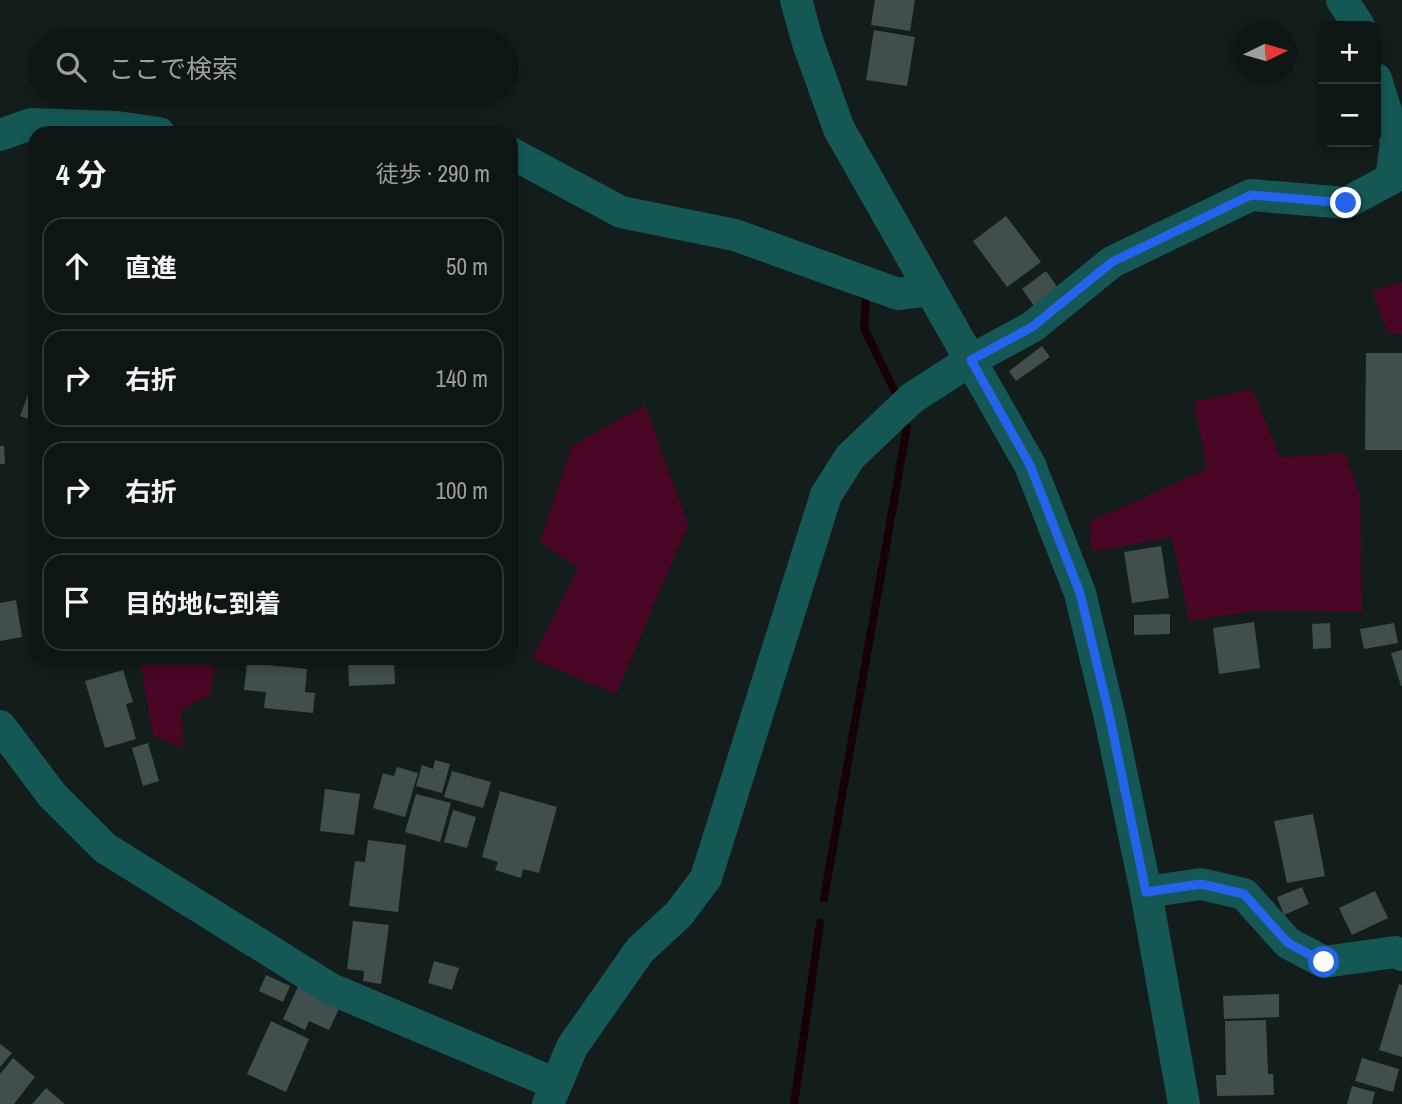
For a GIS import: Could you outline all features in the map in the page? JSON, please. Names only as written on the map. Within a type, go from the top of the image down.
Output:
[{"type":"street","points":[[796,0],[808,43],[839,129],[1030,465],[1080,593],[1110,718],[1146,892],[1184,1104]]},
{"type":"street","points":[[1342,0],[1356,21]]},
{"type":"street","points":[[0,726],[52,795],[105,848],[331,989],[552,1094],[572,1048],[640,950],[679,914],[706,878],[826,495],[850,457],[912,398],[971,360],[1032,327],[1112,262],[1251,195],[1346,203],[1391,179],[1396,143],[1378,84]]},
{"type":"street","points":[[0,135],[30,124],[88,126]]},
{"type":"street","points":[[518,157],[621,212],[735,235],[898,294],[930,290]]},
{"type":"street","points":[[1146,892],[1201,884],[1244,894],[1288,943],[1324,962],[1395,952],[1402,955]]},
{"type":"shaded area","points":[[1402,282],[1402,335],[1388,332],[1372,291]]},
{"type":"shaded area","points":[[1252,389],[1280,457],[1345,453],[1360,495],[1362,612],[1262,610],[1189,621],[1172,537],[1092,552],[1089,522],[1207,469],[1194,402]]},
{"type":"shaded area","points":[[645,405],[688,525],[616,694],[532,659],[578,568],[540,542],[572,446]]},
{"type":"shaded area","points":[[141,665],[215,665],[210,695],[181,710],[184,748],[153,736]]},
{"type":"building","points":[[875,0],[915,0],[910,31],[871,25]]},
{"type":"building","points":[[874,30],[915,37],[907,86],[866,80]]},
{"type":"building","points":[[1006,216],[1041,262],[1007,287],[973,241]]},
{"type":"building","points":[[1046,271],[1058,288],[1034,306],[1022,289]]},
{"type":"building","points":[[1042,346],[1050,357],[1016,381],[1009,371]]},
{"type":"building","points":[[1366,353],[1402,353],[1402,450],[1365,450]]},
{"type":"building","points":[[28,395],[28,419],[20,416]]},
{"type":"building","points":[[0,446],[4,446],[5,464],[0,464]]},
{"type":"building","points":[[1161,546],[1169,598],[1132,603],[1124,552]]},
{"type":"building","points":[[16,600],[22,637],[0,641],[0,603]]},
{"type":"building","points":[[1170,614],[1170,634],[1134,635],[1134,615]]},
{"type":"building","points":[[1254,622],[1260,668],[1219,674],[1213,628]]},
{"type":"building","points":[[1330,623],[1331,648],[1313,649],[1312,624]]},
{"type":"building","points":[[1394,623],[1398,643],[1364,649],[1360,629]]},
{"type":"building","points":[[1402,650],[1402,686],[1401,686],[1391,653]]},
{"type":"building","points":[[247,665],[307,669],[305,692],[315,693],[313,713],[264,708],[266,692],[244,690]]},
{"type":"building","points":[[348,665],[394,665],[395,684],[349,686]]},
{"type":"building","points":[[123,670],[133,702],[126,704],[136,739],[105,748],[85,681]]},
{"type":"building","points":[[148,743],[159,781],[143,786],[132,748]]},
{"type":"building","points":[[435,760],[450,764],[442,793],[416,786],[422,765],[433,769]]},
{"type":"building","points":[[397,767],[418,773],[405,817],[373,808],[383,773],[394,776]]},
{"type":"building","points":[[452,771],[491,782],[483,808],[444,797]]},
{"type":"building","points":[[325,789],[360,794],[354,835],[320,831]]},
{"type":"building","points":[[500,791],[557,807],[539,873],[523,869],[521,878],[495,870],[498,862],[482,857]]},
{"type":"building","points":[[416,794],[451,803],[440,842],[405,832]]},
{"type":"building","points":[[453,810],[476,817],[467,848],[444,842]]},
{"type":"building","points":[[1313,814],[1325,876],[1287,883],[1274,821]]},
{"type":"building","points":[[368,840],[406,845],[398,912],[349,906],[355,861],[365,862]]},
{"type":"building","points":[[1302,887],[1309,904],[1284,915],[1277,897]]},
{"type":"building","points":[[1375,891],[1388,918],[1352,935],[1339,908]]},
{"type":"building","points":[[353,921],[389,925],[381,984],[363,981],[364,971],[347,969]]},
{"type":"building","points":[[434,961],[459,968],[452,990],[428,983]]},
{"type":"building","points":[[266,975],[290,986],[283,1002],[259,991]]},
{"type":"building","points":[[1399,984],[1402,985],[1402,1057],[1379,1050]]},
{"type":"building","points":[[298,987],[340,1007],[329,1030],[309,1021],[305,1030],[283,1019]]},
{"type":"building","points":[[1279,994],[1279,1017],[1224,1019],[1223,996]]},
{"type":"building","points":[[1266,1020],[1268,1074],[1273,1074],[1274,1095],[1217,1096],[1216,1075],[1226,1075],[1225,1021]]},
{"type":"building","points":[[271,1021],[309,1039],[286,1092],[247,1074]]},
{"type":"building","points":[[0,1044],[12,1053],[0,1067]]},
{"type":"building","points":[[13,1058],[35,1077],[14,1104],[0,1104],[0,1074]]},
{"type":"building","points":[[1362,1058],[1399,1069],[1393,1092],[1355,1081]]},
{"type":"building","points":[[1352,1086],[1375,1092],[1372,1104],[1347,1104]]},
{"type":"building","points":[[46,1088],[65,1104],[32,1104]]},
{"type":"waterway","points":[[859,294],[866,296],[864,328],[895,392]]},
{"type":"waterway","points":[[824,898],[907,427]]},
{"type":"waterway","points":[[794,1104],[820,923]]},
{"type":"route","points":[[1324,962],[1288,943],[1244,894],[1201,884],[1146,892],[1110,718],[1080,593],[1030,465],[971,360],[1032,327],[1112,262],[1251,195],[1346,203]]}]
